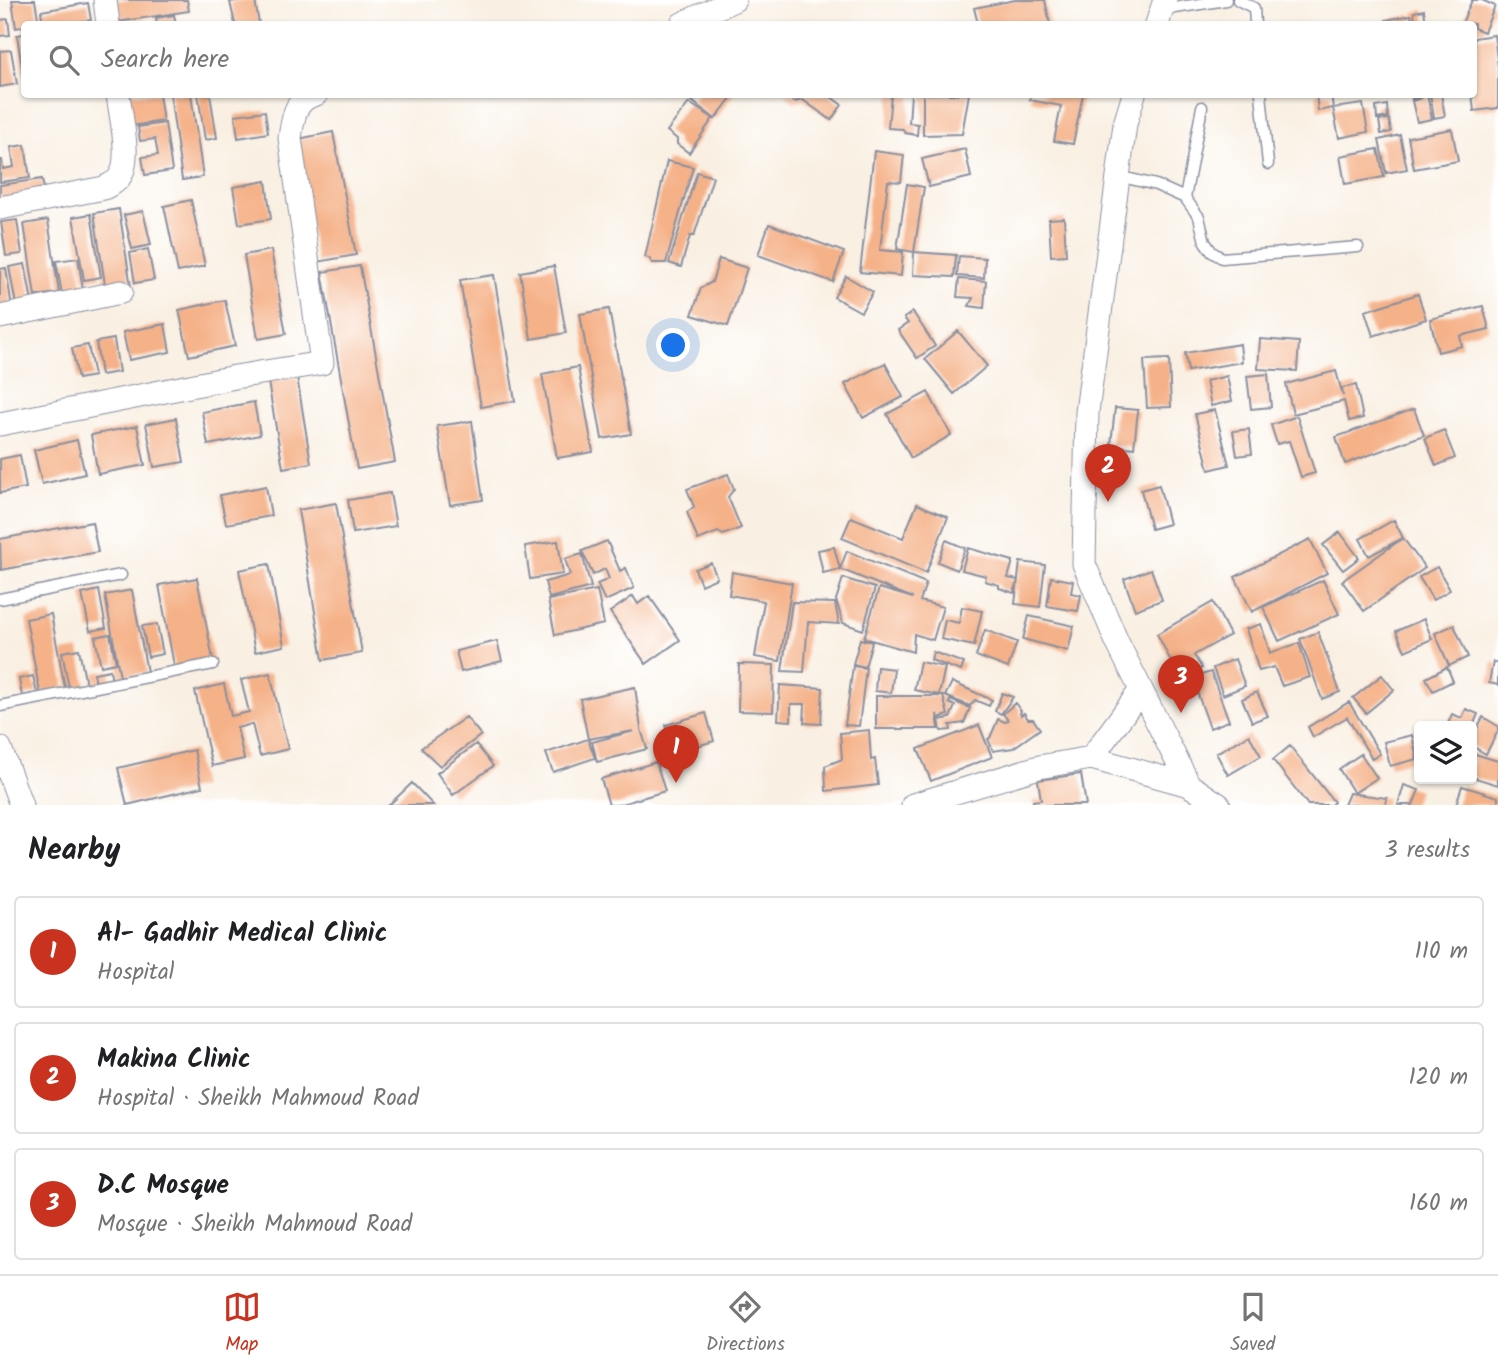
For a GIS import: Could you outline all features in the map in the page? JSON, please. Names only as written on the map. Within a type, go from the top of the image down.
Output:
[{"type":"street","points":[[105,0],[108,21]]},
{"type":"street","points":[[688,21],[734,0]]},
{"type":"street","points":[[0,208],[104,188],[118,180],[126,157],[119,98]]},
{"type":"street","points":[[0,424],[235,377],[322,363],[290,138],[295,109],[306,98]]},
{"type":"street","points":[[1133,98],[1125,124],[1087,412],[1084,564],[1117,642],[1189,785]]},
{"type":"street","points":[[0,317],[121,292]]},
{"type":"street","points":[[1091,758],[1141,690]]},
{"type":"street","points":[[0,748],[21,805]]},
{"type":"street","points":[[913,805],[1039,767],[1091,758],[1189,785],[1220,805]]},
{"type":"lane","points":[[1161,11],[1226,0]]},
{"type":"lane","points":[[1238,0],[1254,8],[1255,21]]},
{"type":"lane","points":[[1261,98],[1268,164]]},
{"type":"lane","points":[[1185,198],[1202,107]]},
{"type":"lane","points":[[1118,176],[1156,185],[1185,198],[1199,217],[1205,242],[1212,253],[1222,258],[1359,247]]},
{"type":"lane","points":[[0,599],[121,575]]},
{"type":"lane","points":[[0,706],[213,664]]},
{"type":"building","points":[[12,0],[35,0],[38,21],[21,21],[21,27],[16,28]]},
{"type":"building","points":[[108,0],[187,0],[189,11],[111,21]]},
{"type":"building","points":[[255,0],[258,21],[234,21],[230,2]]},
{"type":"building","points":[[1015,0],[1045,0],[1049,21],[977,21],[974,8]]},
{"type":"building","points":[[1472,0],[1482,0],[1495,6],[1484,32],[1477,29],[1477,21],[1463,21]]},
{"type":"building","points":[[88,3],[91,20],[43,21],[41,11]]},
{"type":"building","points":[[1424,10],[1426,21],[1415,21],[1414,12]]},
{"type":"building","points":[[174,15],[175,21],[156,21],[156,18]]},
{"type":"building","points":[[1411,15],[1412,21],[1386,21]]},
{"type":"building","points":[[8,19],[10,35],[0,36],[0,20]]},
{"type":"building","points":[[21,34],[21,62],[17,35]]},
{"type":"building","points":[[1494,35],[1498,67],[1498,108],[1474,111],[1472,98],[1477,98],[1477,38]]},
{"type":"building","points":[[11,50],[17,84],[0,87],[0,51]]},
{"type":"building","points":[[120,98],[160,98],[163,121],[125,127]]},
{"type":"building","points":[[171,98],[192,98],[203,177],[182,180]]},
{"type":"building","points":[[199,98],[211,98],[217,138],[205,140]]},
{"type":"building","points":[[695,98],[731,98],[715,119],[692,101]]},
{"type":"building","points":[[789,98],[832,98],[842,105],[831,120],[803,100],[794,102]]},
{"type":"building","points":[[891,98],[911,98],[909,123],[918,124],[917,135],[905,133],[903,129],[888,128]]},
{"type":"building","points":[[923,98],[968,98],[962,134],[923,135]]},
{"type":"building","points":[[1082,98],[1073,144],[1054,141],[1061,106],[1030,100]]},
{"type":"building","points":[[1316,98],[1332,98],[1333,108],[1318,111]]},
{"type":"building","points":[[1428,98],[1432,119],[1417,122],[1412,101]]},
{"type":"building","points":[[1431,98],[1442,98],[1445,116],[1434,118]]},
{"type":"building","points":[[689,103],[713,118],[689,153],[677,144],[677,139],[667,131]]},
{"type":"building","points":[[1363,104],[1368,132],[1339,138],[1333,108]]},
{"type":"building","points":[[1387,105],[1388,117],[1377,119],[1376,107]]},
{"type":"building","points":[[265,111],[268,133],[238,138],[235,115]]},
{"type":"building","points":[[1389,119],[1391,132],[1381,134],[1379,120]]},
{"type":"building","points":[[165,123],[172,171],[145,175],[142,157],[158,155],[155,139],[140,141],[138,127]]},
{"type":"building","points":[[1452,129],[1458,161],[1414,169],[1408,137]]},
{"type":"building","points":[[333,132],[356,255],[317,262],[293,140]]},
{"type":"building","points":[[1400,135],[1407,169],[1386,173],[1379,140]]},
{"type":"building","points":[[25,145],[30,178],[0,182],[0,160],[3,169],[14,167],[11,147]]},
{"type":"building","points":[[965,149],[971,177],[929,187],[922,159]]},
{"type":"building","points":[[1378,149],[1384,177],[1345,184],[1340,156]]},
{"type":"building","points":[[874,151],[904,155],[901,182],[888,181],[880,250],[903,252],[901,276],[860,272]]},
{"type":"building","points":[[667,161],[693,167],[666,263],[652,263],[645,257]]},
{"type":"building","points":[[697,172],[713,177],[681,267],[669,263]]},
{"type":"building","points":[[42,179],[45,195],[0,202],[0,185]]},
{"type":"building","points":[[266,181],[271,219],[239,224],[233,187]]},
{"type":"building","points":[[907,184],[924,187],[914,252],[897,249]]},
{"type":"building","points":[[191,200],[205,266],[178,272],[164,206]]},
{"type":"building","points":[[119,209],[131,287],[106,291],[94,213]]},
{"type":"building","points":[[143,211],[151,245],[132,249],[124,215]]},
{"type":"building","points":[[91,214],[101,277],[84,280],[73,217]]},
{"type":"building","points":[[1064,218],[1066,255],[1051,256],[1049,219]]},
{"type":"building","points":[[17,220],[22,254],[6,256],[1,222]]},
{"type":"building","points":[[48,220],[59,293],[35,296],[24,224]]},
{"type":"building","points":[[769,224],[844,252],[833,282],[758,255]]},
{"type":"building","points":[[148,249],[154,280],[135,283],[130,253]]},
{"type":"building","points":[[271,250],[286,334],[258,339],[244,255]]},
{"type":"building","points":[[914,252],[956,255],[954,277],[913,275]]},
{"type":"building","points":[[959,256],[985,258],[984,278],[957,276]]},
{"type":"building","points":[[78,258],[84,296],[63,300],[56,261]]},
{"type":"building","points":[[719,259],[747,268],[728,326],[692,315],[701,288],[712,282]]},
{"type":"building","points":[[25,264],[32,302],[16,305],[9,267]]},
{"type":"building","points":[[360,266],[395,462],[357,469],[322,272]]},
{"type":"building","points":[[554,266],[566,333],[531,339],[520,272]]},
{"type":"building","points":[[6,268],[12,308],[0,310],[0,269]]},
{"type":"building","points":[[494,275],[515,401],[481,407],[460,280]]},
{"type":"building","points":[[846,276],[873,292],[861,312],[834,297]]},
{"type":"building","points":[[959,279],[986,281],[984,308],[969,306],[973,298],[957,297]]},
{"type":"building","points":[[1418,294],[1426,319],[1373,336],[1365,311]]},
{"type":"building","points":[[225,300],[235,346],[189,356],[179,310]]},
{"type":"building","points":[[1483,306],[1489,329],[1460,336],[1462,346],[1438,352],[1430,319]]},
{"type":"building","points":[[609,309],[631,434],[602,439],[580,314]]},
{"type":"building","points":[[913,312],[935,346],[917,358],[898,330],[908,323],[904,318]]},
{"type":"building","points":[[165,324],[170,352],[129,360],[123,332]]},
{"type":"building","points":[[958,331],[987,366],[954,394],[925,359]]},
{"type":"building","points":[[114,339],[119,372],[101,375],[96,342]]},
{"type":"building","points":[[1260,339],[1299,342],[1297,371],[1258,369]]},
{"type":"building","points":[[1240,344],[1242,362],[1188,371],[1185,353]]},
{"type":"building","points":[[88,345],[94,376],[78,379],[72,348]]},
{"type":"building","points":[[1169,359],[1171,407],[1147,408],[1144,360]]},
{"type":"building","points":[[885,363],[903,397],[863,418],[845,384]]},
{"type":"building","points":[[578,367],[593,452],[557,458],[542,374]]},
{"type":"building","points":[[1336,371],[1343,396],[1342,388],[1356,385],[1363,418],[1349,421],[1344,401],[1293,414],[1286,384]]},
{"type":"building","points":[[1268,374],[1271,407],[1251,409],[1247,376]]},
{"type":"building","points":[[1227,376],[1232,401],[1211,406],[1206,381]]},
{"type":"building","points":[[297,377],[311,463],[283,468],[268,382]]},
{"type":"building","points":[[928,392],[951,435],[911,458],[887,414]]},
{"type":"building","points":[[254,402],[260,435],[208,445],[202,412]]},
{"type":"building","points":[[1115,408],[1138,410],[1134,448],[1111,445]]},
{"type":"building","points":[[1414,409],[1424,435],[1345,464],[1336,437]]},
{"type":"building","points":[[1215,410],[1229,465],[1209,470],[1195,414]]},
{"type":"building","points":[[1297,416],[1315,473],[1301,477],[1289,441],[1277,444],[1271,425]]},
{"type":"building","points":[[176,418],[184,462],[154,467],[146,424]]},
{"type":"building","points":[[472,421],[483,500],[450,505],[437,426]]},
{"type":"building","points":[[137,426],[145,465],[98,474],[91,435]]},
{"type":"building","points":[[1249,429],[1252,454],[1237,456],[1233,431]]},
{"type":"building","points":[[1444,430],[1455,458],[1436,466],[1425,438]]},
{"type":"building","points":[[77,440],[85,474],[42,484],[34,450]]},
{"type":"building","points":[[20,455],[26,488],[0,493],[0,459]]},
{"type":"building","points":[[728,474],[734,489],[728,497],[741,528],[723,535],[718,532],[698,540],[687,512],[694,507],[687,489]]},
{"type":"building","points":[[1159,485],[1169,524],[1151,529],[1141,490]]},
{"type":"building","points":[[266,486],[271,516],[226,524],[220,495]]},
{"type":"building","points":[[390,493],[396,526],[353,533],[348,500]]},
{"type":"building","points":[[336,503],[362,653],[323,660],[298,510]]},
{"type":"building","points":[[917,504],[948,517],[926,573],[842,538],[851,517],[903,538]]},
{"type":"building","points":[[1394,520],[1403,538],[1369,556],[1360,539]]},
{"type":"building","points":[[92,522],[98,552],[1,570],[0,539]]},
{"type":"building","points":[[1340,532],[1359,558],[1343,570],[1323,545]]},
{"type":"building","points":[[1403,538],[1425,568],[1364,611],[1342,581]]},
{"type":"building","points":[[1310,539],[1327,573],[1252,612],[1235,577]]},
{"type":"building","points":[[946,540],[965,548],[957,570],[938,562]]},
{"type":"building","points":[[558,541],[563,574],[530,579],[525,546]]},
{"type":"building","points":[[607,541],[620,571],[626,568],[634,588],[605,601],[597,584],[609,579],[605,569],[593,575],[582,551]]},
{"type":"building","points":[[834,547],[840,569],[823,573],[818,550]]},
{"type":"building","points":[[968,548],[1013,561],[1008,578],[1018,580],[1014,593],[985,581],[986,576],[962,570]]},
{"type":"building","points":[[847,551],[926,583],[920,601],[943,607],[933,640],[914,634],[913,652],[864,638],[879,588],[913,598],[840,569]]},
{"type":"building","points":[[582,554],[591,587],[549,598],[545,582],[570,575],[565,559]]},
{"type":"building","points":[[1020,562],[1045,565],[1040,607],[1015,604]]},
{"type":"building","points":[[711,563],[717,578],[701,585],[695,569]]},
{"type":"building","points":[[269,564],[284,646],[255,652],[239,570]]},
{"type":"building","points":[[1437,567],[1450,590],[1433,600],[1419,577]]},
{"type":"building","points":[[1151,569],[1162,600],[1135,610],[1124,579]]},
{"type":"building","points":[[732,572],[792,583],[780,661],[755,657],[764,601],[729,595]]},
{"type":"building","points":[[1051,577],[1073,581],[1071,593],[1081,595],[1078,611],[1047,606]]},
{"type":"building","points":[[197,578],[214,664],[175,671],[159,585]]},
{"type":"building","points":[[843,578],[875,588],[863,630],[843,623],[836,600]]},
{"type":"building","points":[[1323,580],[1339,614],[1279,641],[1263,607]]},
{"type":"building","points":[[99,590],[106,628],[90,631],[82,594]]},
{"type":"building","points":[[132,590],[147,672],[120,677],[105,595]]},
{"type":"building","points":[[597,590],[604,624],[555,635],[548,600]]},
{"type":"building","points":[[633,596],[638,604],[649,596],[680,640],[646,664],[610,612]]},
{"type":"building","points":[[792,602],[835,603],[839,624],[808,622],[804,672],[782,671]]},
{"type":"building","points":[[1213,602],[1230,635],[1194,655],[1202,668],[1180,679],[1157,634]]},
{"type":"building","points":[[962,607],[982,611],[974,646],[941,639],[945,620],[959,623]]},
{"type":"building","points":[[51,614],[65,688],[40,693],[26,619]]},
{"type":"building","points":[[1029,616],[1074,626],[1068,651],[1023,639]]},
{"type":"building","points":[[1424,619],[1432,639],[1405,651],[1396,631]]},
{"type":"building","points":[[157,624],[163,654],[148,657],[142,626]]},
{"type":"building","points":[[1261,624],[1270,653],[1299,643],[1310,677],[1282,686],[1274,667],[1259,671],[1246,629]]},
{"type":"building","points":[[1454,625],[1468,657],[1449,666],[1435,633]]},
{"type":"building","points":[[985,630],[1017,642],[1008,668],[976,656]]},
{"type":"building","points":[[1318,632],[1340,692],[1322,699],[1300,639]]},
{"type":"building","points":[[110,634],[116,663],[101,666],[95,637]]},
{"type":"building","points":[[860,639],[872,642],[865,667],[853,664]]},
{"type":"building","points":[[497,641],[502,661],[461,672],[456,651]]},
{"type":"building","points":[[79,649],[86,685],[69,688],[62,652]]},
{"type":"building","points":[[933,652],[964,663],[961,671],[931,660]]},
{"type":"building","points":[[1235,659],[1245,686],[1223,695],[1213,668]]},
{"type":"building","points":[[920,662],[945,667],[939,695],[914,690]]},
{"type":"building","points":[[1493,662],[1498,664],[1498,685],[1489,683]]},
{"type":"building","points":[[739,664],[774,665],[773,712],[738,711]]},
{"type":"building","points":[[853,666],[866,668],[859,726],[845,725]]},
{"type":"building","points":[[877,667],[894,669],[891,693],[875,691]]},
{"type":"building","points":[[1447,667],[1453,681],[1433,691],[1426,678]]},
{"type":"building","points":[[110,670],[112,681],[96,685],[94,673]]},
{"type":"building","points":[[1211,672],[1229,721],[1210,728],[1192,678]]},
{"type":"building","points":[[270,673],[288,749],[260,756],[252,724],[237,728],[244,759],[212,766],[195,691],[224,684],[231,716],[249,712],[241,680]]},
{"type":"building","points":[[1382,675],[1394,690],[1366,713],[1353,698]]},
{"type":"building","points":[[33,676],[37,693],[22,696],[19,679]]},
{"type":"building","points":[[952,682],[992,700],[989,706],[975,700],[970,706],[945,696]]},
{"type":"building","points":[[780,685],[823,688],[821,724],[804,723],[805,704],[791,704],[791,721],[778,720]]},
{"type":"building","points":[[635,687],[647,749],[597,762],[592,742],[634,731],[588,739],[580,699]]},
{"type":"building","points":[[1257,692],[1268,716],[1252,722],[1242,699]]},
{"type":"building","points":[[1002,693],[1013,697],[1001,714],[995,711]]},
{"type":"building","points":[[876,696],[943,696],[948,715],[939,718],[937,714],[939,729],[876,729]]},
{"type":"building","points":[[950,700],[970,708],[964,723],[950,725],[951,730],[941,731],[939,720],[950,718],[955,706],[949,703]]},
{"type":"building","points":[[1349,702],[1380,754],[1372,759],[1347,717],[1313,737],[1308,727]]},
{"type":"building","points":[[1015,703],[1021,715],[1024,713],[1028,719],[1033,719],[1040,729],[1013,748],[993,751],[988,739],[998,719],[1005,722],[1008,720],[1003,714]]},
{"type":"building","points":[[1466,709],[1478,714],[1475,721],[1449,721],[1452,714],[1462,718]]},
{"type":"building","points":[[706,713],[714,741],[673,753],[666,725]]},
{"type":"building","points":[[466,717],[481,735],[440,766],[421,748]]},
{"type":"building","points":[[1483,717],[1498,726],[1486,754],[1477,749],[1477,728]]},
{"type":"building","points":[[979,725],[992,757],[931,781],[918,749]]},
{"type":"building","points":[[869,730],[871,760],[875,759],[878,785],[826,791],[825,766],[842,759],[840,733]]},
{"type":"building","points":[[1249,735],[1261,756],[1228,775],[1216,753]]},
{"type":"building","points":[[1412,735],[1414,760],[1390,766],[1384,742]]},
{"type":"building","points":[[588,739],[595,758],[553,772],[546,753]]},
{"type":"building","points":[[476,744],[493,766],[453,795],[437,773]]},
{"type":"building","points":[[1290,746],[1334,802],[1331,805],[1308,805],[1273,760]]},
{"type":"building","points":[[194,750],[202,787],[127,805],[118,768]]},
{"type":"building","points":[[1361,754],[1377,778],[1354,793],[1339,769]]},
{"type":"building","points":[[1477,755],[1498,761],[1498,785],[1477,779]]},
{"type":"building","points":[[656,762],[665,791],[618,805],[609,805],[601,779]]},
{"type":"building","points":[[1081,774],[1086,805],[1033,805],[1033,801],[1041,800],[1038,780]]},
{"type":"building","points":[[412,783],[433,805],[389,805]]},
{"type":"building","points":[[1404,785],[1419,790],[1413,805],[1398,805]]},
{"type":"building","points":[[1462,786],[1498,797],[1498,805],[1456,805]]},
{"type":"building","points":[[1349,793],[1387,798],[1386,805],[1344,805]]},
{"type":"place","name":"Makina Clinic","points":[[1108,502]]},
{"type":"place","name":"D.C Mosque","points":[[1181,713]]},
{"type":"place","name":"Al- Gadhir Medical Clinic","points":[[676,783]]}]
